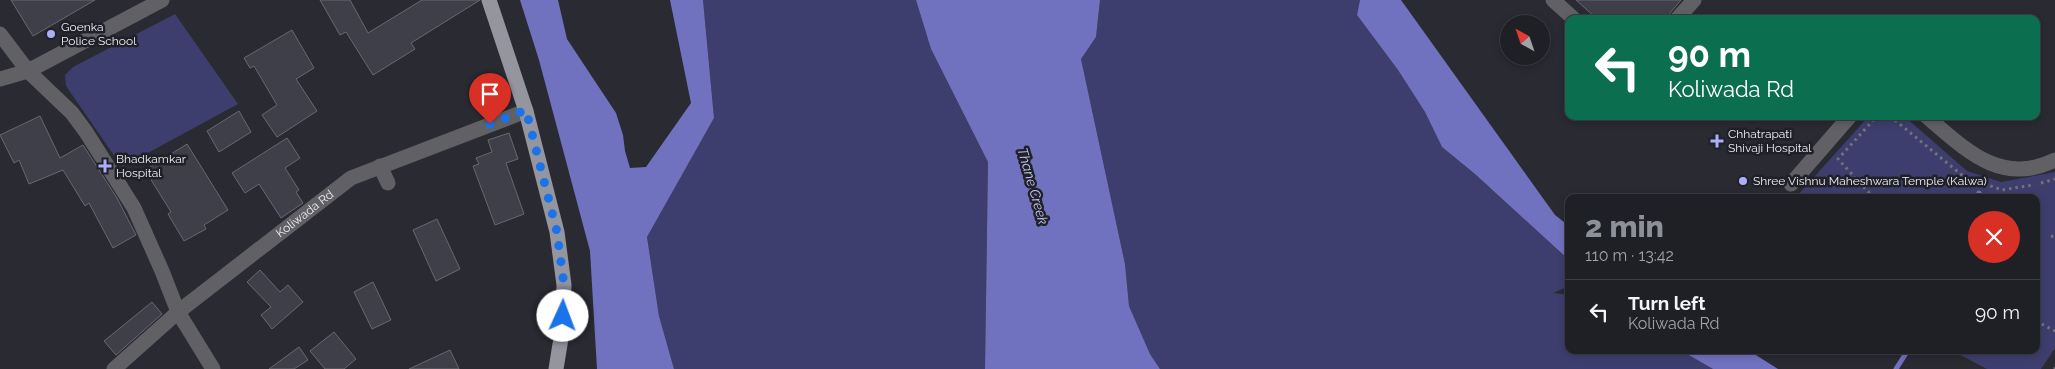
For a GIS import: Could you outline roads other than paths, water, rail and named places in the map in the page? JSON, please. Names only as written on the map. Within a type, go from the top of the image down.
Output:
[{"type":"main road","points":[[488,0],[526,110],[557,232],[564,285],[562,332],[556,369]]},
{"type":"street","points":[[0,79],[28,70],[162,0]]},
{"type":"street","points":[[1553,0],[1570,15]]},
{"type":"street","points":[[1681,15],[1694,0]]},
{"type":"street","points":[[0,34],[28,70],[72,113],[86,132],[128,199],[162,271],[178,312],[213,369]]},
{"type":"street","name":"Koliwada Rd","points":[[114,369],[178,312],[351,178],[526,110]]},
{"type":"street","points":[[1791,184],[1847,120]]},
{"type":"street","points":[[1931,120],[1971,153],[1993,165],[2018,170],[2042,166],[2055,160]]},
{"type":"street","points":[[380,166],[388,184]]},
{"type":"water","points":[[520,0],[558,0],[567,39],[616,113],[630,168],[646,167],[691,103],[670,0],[703,0],[714,118],[647,237],[659,316],[674,369],[597,369],[590,251],[539,60]]},
{"type":"water","name":"Thane Creek","points":[[916,0],[1100,0],[1096,37],[1081,59],[1125,264],[1129,306],[1150,354],[1160,369],[985,369],[988,162],[931,49]]},
{"type":"water","points":[[1360,0],[1401,0],[1555,215],[1565,223],[1565,256],[1475,174],[1442,147],[1425,112],[1398,70],[1357,15]]},
{"type":"water","points":[[1687,354],[1754,354],[1778,369],[1713,369]]},
{"type":"waterway","points":[[1896,369],[1905,354]]},
{"type":"place","name":"Goenka Police School","points":[[51,34]]},
{"type":"place","name":"Chhatrapati Shivaji Hospital","points":[[1717,141]]},
{"type":"place","name":"Bhadkamkar Hospital","points":[[105,166]]},
{"type":"place","name":"Shree Vishnu Maheshwara Temple (Kalwa)","points":[[1743,181]]}]
